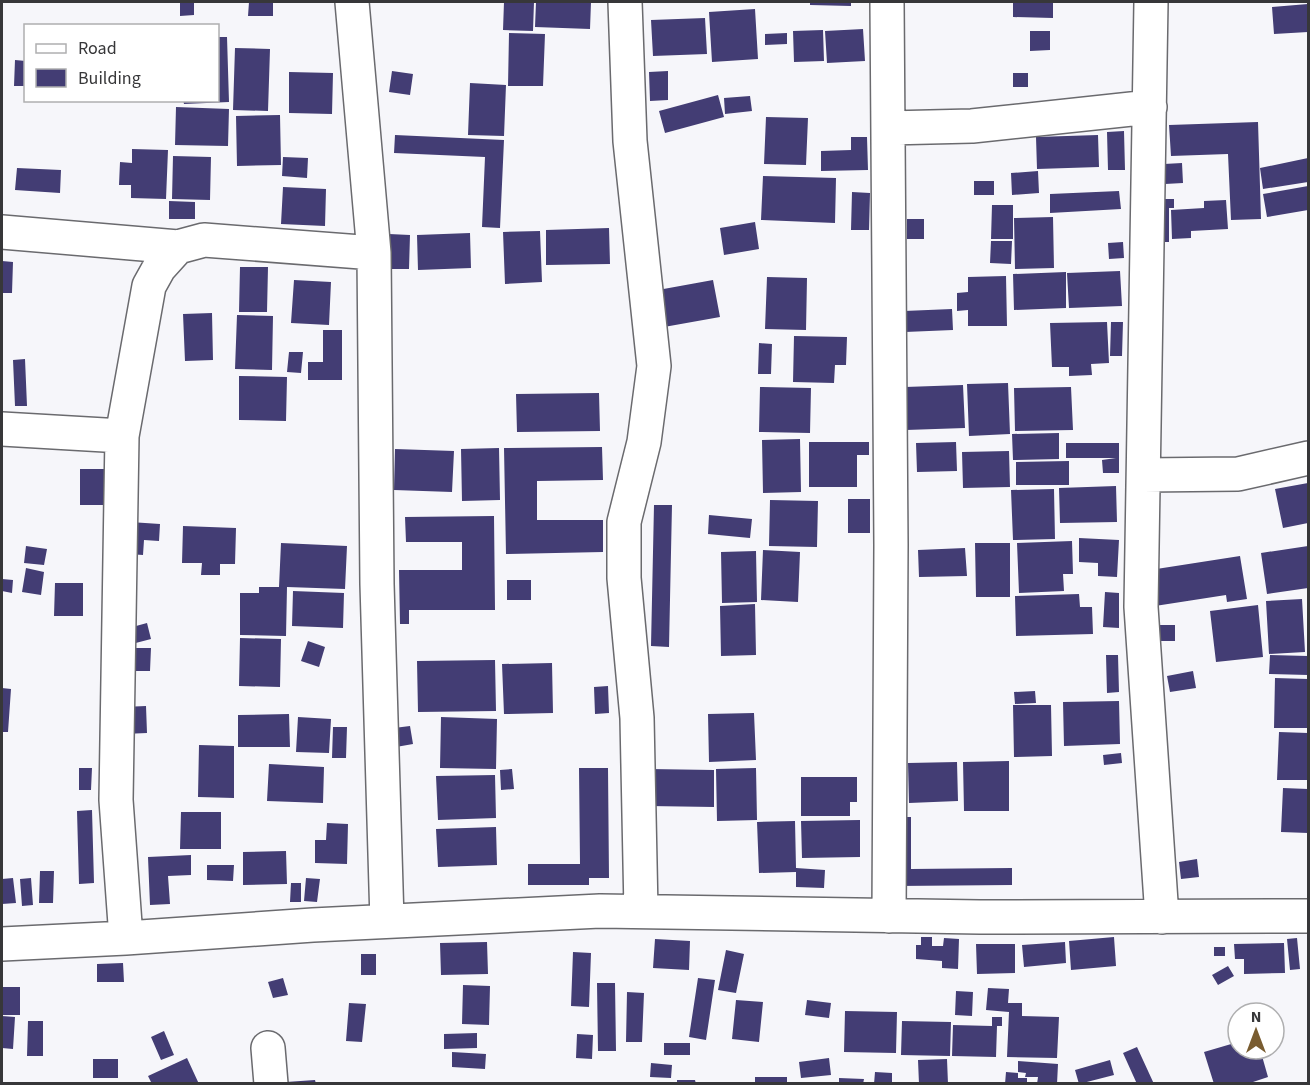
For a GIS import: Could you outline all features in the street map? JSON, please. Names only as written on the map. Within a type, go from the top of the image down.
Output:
[{"type":"street","points":[[352,2],[374,253],[377,584],[387,921]]},
{"type":"street","points":[[625,2],[630,141],[654,366],[644,442],[624,522],[624,578],[636,718],[641,911]]},
{"type":"street","points":[[887,2],[891,533],[889,916]]},
{"type":"street","points":[[1151,2],[1141,607],[1162,917]]},
{"type":"street","points":[[888,128],[972,126],[1150,107]]},
{"type":"street","points":[[2,232],[178,247],[204,240],[374,253]]},
{"type":"street","points":[[126,938],[116,800],[122,436],[149,286],[159,268],[178,247]]},
{"type":"street","points":[[2,429],[122,436]]},
{"type":"street","points":[[1144,476],[1238,474],[1308,458]]},
{"type":"street","points":[[2,944],[588,911],[889,916],[1308,916]]},
{"type":"street","points":[[268,1048],[270,1083]]},
{"type":"building","points":[[180,2],[194,2],[194,15],[180,16]]},
{"type":"building","points":[[249,2],[273,2],[273,16],[248,16]]},
{"type":"building","points":[[504,2],[534,2],[533,31],[503,30]]},
{"type":"building","points":[[536,2],[591,2],[590,29],[535,27]]},
{"type":"building","points":[[810,2],[851,2],[851,6],[810,5]]},
{"type":"building","points":[[1013,2],[1053,2],[1053,18],[1013,17]]},
{"type":"building","points":[[1308,4],[1308,32],[1274,34],[1272,7]]},
{"type":"building","points":[[755,9],[758,59],[712,62],[709,12]]},
{"type":"building","points":[[705,18],[707,54],[653,56],[651,20]]},
{"type":"building","points":[[863,29],[865,61],[827,63],[825,31]]},
{"type":"building","points":[[823,30],[824,61],[794,62],[793,31]]},
{"type":"building","points":[[1030,31],[1050,31],[1050,50],[1030,51]]},
{"type":"building","points":[[509,33],[545,34],[543,86],[508,86]]},
{"type":"building","points":[[787,33],[787,44],[765,45],[765,34]]},
{"type":"building","points":[[219,37],[227,37],[229,102],[184,104],[184,102],[219,102]]},
{"type":"building","points":[[235,48],[270,49],[268,111],[233,110]]},
{"type":"building","points":[[15,60],[24,61],[24,86],[14,86]]},
{"type":"building","points":[[392,71],[413,74],[410,95],[389,92]]},
{"type":"building","points":[[668,71],[668,100],[650,101],[649,72]]},
{"type":"building","points":[[289,72],[333,73],[332,114],[289,113]]},
{"type":"building","points":[[1013,73],[1028,73],[1028,87],[1013,87]]},
{"type":"building","points":[[470,83],[506,85],[504,136],[468,135]]},
{"type":"building","points":[[718,95],[724,117],[665,133],[659,111]]},
{"type":"building","points":[[750,96],[752,111],[725,114],[724,98]]},
{"type":"building","points":[[176,107],[229,109],[228,146],[175,145]]},
{"type":"building","points":[[280,115],[281,165],[237,166],[236,116]]},
{"type":"building","points":[[766,117],[808,118],[806,165],[764,164]]},
{"type":"building","points":[[1258,122],[1261,219],[1231,220],[1228,154],[1171,156],[1169,125]]},
{"type":"building","points":[[1124,131],[1125,170],[1108,170],[1107,132]]},
{"type":"building","points":[[395,135],[504,140],[500,228],[482,227],[485,157],[394,153]]},
{"type":"building","points":[[1098,135],[1099,167],[1037,169],[1036,137]]},
{"type":"building","points":[[851,137],[867,137],[868,170],[821,171],[821,151],[851,150]]},
{"type":"building","points":[[132,149],[168,150],[166,199],[131,198],[131,185],[119,185],[120,162],[132,163]]},
{"type":"building","points":[[173,156],[211,157],[210,200],[172,199]]},
{"type":"building","points":[[283,157],[308,158],[307,178],[282,176]]},
{"type":"building","points":[[1308,158],[1308,182],[1263,189],[1260,168]]},
{"type":"building","points":[[1182,163],[1183,183],[1165,184],[1164,164]]},
{"type":"building","points":[[17,168],[61,170],[60,193],[15,190]]},
{"type":"building","points":[[1038,171],[1039,193],[1012,195],[1011,173]]},
{"type":"building","points":[[763,176],[836,178],[835,223],[761,220]]},
{"type":"building","points":[[974,181],[994,181],[994,195],[974,195]]},
{"type":"building","points":[[1308,186],[1308,210],[1267,217],[1263,194]]},
{"type":"building","points":[[283,187],[326,189],[325,226],[281,224]]},
{"type":"building","points":[[1119,191],[1121,209],[1050,213],[1050,194]]},
{"type":"building","points":[[852,192],[870,193],[869,230],[851,230]]},
{"type":"building","points":[[1160,199],[1174,199],[1174,208],[1169,208],[1169,242],[1160,242]]},
{"type":"building","points":[[1226,200],[1228,229],[1191,231],[1191,238],[1172,239],[1171,210],[1204,208],[1204,201]]},
{"type":"building","points":[[169,201],[195,202],[195,219],[169,219]]},
{"type":"building","points":[[992,205],[1013,205],[1013,239],[991,239]]},
{"type":"building","points":[[1053,217],[1054,268],[1015,269],[1014,218]]},
{"type":"building","points":[[907,219],[924,219],[924,239],[907,239]]},
{"type":"building","points":[[755,222],[759,249],[724,255],[720,228]]},
{"type":"building","points":[[609,228],[610,264],[546,265],[546,230]]},
{"type":"building","points":[[540,231],[542,282],[505,284],[503,232]]},
{"type":"building","points":[[470,233],[471,268],[418,270],[417,235]]},
{"type":"building","points":[[389,234],[410,235],[409,269],[388,269]]},
{"type":"building","points":[[991,241],[1012,241],[1011,264],[990,263]]},
{"type":"building","points":[[1123,242],[1124,258],[1109,259],[1108,243]]},
{"type":"building","points":[[2,261],[13,262],[12,293],[2,293]]},
{"type":"building","points":[[240,267],[268,267],[267,312],[239,312]]},
{"type":"building","points":[[1120,271],[1122,306],[1069,308],[1067,273]]},
{"type":"building","points":[[1066,272],[1066,308],[1014,310],[1013,274]]},
{"type":"building","points":[[1006,276],[1007,326],[968,326],[968,310],[957,311],[957,293],[968,292],[968,277]]},
{"type":"building","points":[[767,277],[807,278],[806,330],[765,329]]},
{"type":"building","points":[[294,280],[331,282],[329,325],[291,323]]},
{"type":"building","points":[[713,280],[720,317],[664,327],[658,290]]},
{"type":"building","points":[[952,309],[953,330],[905,332],[904,311]]},
{"type":"building","points":[[212,313],[213,360],[185,361],[183,314]]},
{"type":"building","points":[[237,315],[273,316],[272,370],[235,369]]},
{"type":"building","points":[[1107,322],[1109,363],[1091,364],[1092,375],[1069,376],[1069,367],[1052,367],[1050,323]]},
{"type":"building","points":[[1111,322],[1123,322],[1122,356],[1110,356]]},
{"type":"building","points":[[323,330],[342,330],[342,380],[308,380],[308,362],[323,362]]},
{"type":"building","points":[[794,336],[847,337],[846,365],[835,365],[834,383],[793,382]]},
{"type":"building","points":[[759,343],[772,344],[771,374],[758,374]]},
{"type":"building","points":[[289,352],[303,352],[301,373],[287,372]]},
{"type":"building","points":[[25,359],[27,406],[15,406],[13,360]]},
{"type":"building","points":[[239,376],[287,377],[286,421],[239,420]]},
{"type":"building","points":[[1008,383],[1010,434],[969,436],[967,384]]},
{"type":"building","points":[[963,385],[965,428],[906,430],[905,387]]},
{"type":"building","points":[[760,387],[811,388],[810,433],[759,432]]},
{"type":"building","points":[[1071,387],[1073,430],[1015,431],[1014,388]]},
{"type":"building","points":[[599,393],[600,431],[517,432],[516,394]]},
{"type":"building","points":[[1059,433],[1059,459],[1013,460],[1012,434]]},
{"type":"building","points":[[800,439],[801,492],[763,493],[762,440]]},
{"type":"building","points":[[809,442],[869,442],[869,455],[857,455],[857,487],[809,487]]},
{"type":"building","points":[[956,442],[957,471],[917,472],[916,443]]},
{"type":"building","points":[[1066,443],[1119,443],[1119,473],[1103,473],[1102,460],[1116,458],[1066,458]]},
{"type":"building","points":[[602,447],[603,480],[537,481],[537,520],[603,520],[603,552],[506,554],[504,448]]},
{"type":"building","points":[[499,448],[500,500],[462,501],[461,449]]},
{"type":"building","points":[[395,449],[454,451],[452,492],[394,490]]},
{"type":"building","points":[[1009,451],[1010,487],[963,488],[962,452]]},
{"type":"building","points":[[1069,461],[1069,485],[1016,485],[1016,462]]},
{"type":"building","points":[[80,469],[106,469],[106,505],[80,505]]},
{"type":"building","points":[[1308,483],[1308,523],[1283,528],[1275,489]]},
{"type":"building","points":[[1116,486],[1117,522],[1060,523],[1059,488]]},
{"type":"building","points":[[1054,489],[1055,539],[1013,540],[1011,490]]},
{"type":"building","points":[[848,499],[870,499],[870,533],[848,533]]},
{"type":"building","points":[[770,500],[818,501],[817,547],[769,546]]},
{"type":"building","points":[[654,505],[672,505],[669,647],[651,646]]},
{"type":"building","points":[[709,515],[752,519],[750,538],[708,534]]},
{"type":"building","points":[[494,516],[495,610],[409,610],[409,624],[400,624],[399,570],[462,570],[462,542],[406,542],[405,517]]},
{"type":"building","points":[[130,522],[160,524],[159,541],[144,540],[143,555],[128,554]]},
{"type":"building","points":[[183,526],[236,528],[235,564],[220,564],[220,575],[201,575],[202,563],[182,563]]},
{"type":"building","points":[[1079,538],[1119,540],[1117,577],[1098,576],[1098,563],[1079,562]]},
{"type":"building","points":[[1072,541],[1073,574],[1063,574],[1064,591],[1019,593],[1017,543]]},
{"type":"building","points":[[281,543],[347,546],[345,589],[287,587],[286,636],[240,635],[240,593],[259,593],[259,587],[279,587]]},
{"type":"building","points":[[975,543],[1010,543],[1010,597],[976,597]]},
{"type":"building","points":[[26,546],[47,549],[44,565],[24,563]]},
{"type":"building","points":[[1308,546],[1308,588],[1267,594],[1261,553]]},
{"type":"building","points":[[965,548],[967,576],[919,577],[918,550]]},
{"type":"building","points":[[763,550],[800,552],[798,602],[761,600]]},
{"type":"building","points":[[756,551],[757,602],[722,603],[721,552]]},
{"type":"building","points":[[1240,556],[1247,599],[1227,602],[1226,595],[1155,606],[1150,570]]},
{"type":"building","points":[[26,568],[44,572],[41,595],[22,592]]},
{"type":"building","points":[[2,579],[13,580],[12,593],[2,591]]},
{"type":"building","points":[[507,580],[531,580],[531,600],[507,600]]},
{"type":"building","points":[[55,583],[83,583],[83,616],[54,616]]},
{"type":"building","points":[[293,591],[344,593],[343,628],[292,626]]},
{"type":"building","points":[[1105,592],[1119,593],[1119,628],[1103,627]]},
{"type":"building","points":[[1079,594],[1080,607],[1092,607],[1093,634],[1016,636],[1015,596]]},
{"type":"building","points":[[1302,599],[1305,652],[1269,654],[1266,601]]},
{"type":"building","points":[[755,604],[756,655],[721,656],[720,606]]},
{"type":"building","points":[[1258,605],[1263,657],[1216,662],[1210,611]]},
{"type":"building","points":[[147,623],[151,639],[128,645],[125,629]]},
{"type":"building","points":[[1156,625],[1175,625],[1175,641],[1157,641]]},
{"type":"building","points":[[240,638],[281,639],[280,687],[239,686]]},
{"type":"building","points":[[308,641],[325,647],[319,667],[301,661]]},
{"type":"building","points":[[125,648],[151,648],[150,671],[124,671]]},
{"type":"building","points":[[1106,655],[1118,655],[1119,692],[1107,693]]},
{"type":"building","points":[[1270,655],[1308,656],[1308,675],[1269,674]]},
{"type":"building","points":[[495,660],[496,711],[418,712],[417,661]]},
{"type":"building","points":[[552,663],[553,713],[504,714],[502,664]]},
{"type":"building","points":[[1193,671],[1196,688],[1170,692],[1167,676]]},
{"type":"building","points":[[1275,678],[1308,679],[1308,728],[1274,728]]},
{"type":"building","points":[[608,686],[609,713],[595,714],[594,687]]},
{"type":"building","points":[[2,688],[11,689],[8,732],[2,732]]},
{"type":"building","points":[[1035,691],[1036,703],[1015,704],[1014,692]]},
{"type":"building","points":[[1119,701],[1120,744],[1064,746],[1063,702]]},
{"type":"building","points":[[1013,705],[1051,705],[1052,756],[1014,757]]},
{"type":"building","points":[[146,706],[147,733],[124,734],[123,707]]},
{"type":"building","points":[[754,713],[756,760],[709,762],[708,714]]},
{"type":"building","points":[[289,714],[290,747],[238,747],[238,715]]},
{"type":"building","points":[[298,717],[331,719],[329,753],[296,752]]},
{"type":"building","points":[[441,717],[497,719],[496,769],[440,768]]},
{"type":"building","points":[[410,726],[413,744],[396,747],[394,728]]},
{"type":"building","points":[[333,727],[347,727],[346,758],[332,758]]},
{"type":"building","points":[[1279,732],[1308,733],[1308,780],[1277,780]]},
{"type":"building","points":[[199,745],[234,746],[234,798],[198,797]]},
{"type":"building","points":[[1121,753],[1122,763],[1104,765],[1103,755]]},
{"type":"building","points":[[1009,761],[1009,811],[964,811],[963,762]]},
{"type":"building","points":[[957,762],[958,801],[909,803],[908,763]]},
{"type":"building","points":[[269,764],[324,767],[323,803],[267,801]]},
{"type":"building","points":[[79,768],[92,768],[91,790],[79,790]]},
{"type":"building","points":[[579,768],[608,768],[609,878],[589,878],[589,885],[528,885],[528,864],[580,864]]},
{"type":"building","points":[[756,768],[757,820],[717,821],[716,769]]},
{"type":"building","points":[[512,769],[514,789],[501,790],[500,770]]},
{"type":"building","points":[[649,769],[714,770],[714,807],[649,806]]},
{"type":"building","points":[[495,775],[496,818],[438,820],[436,776]]},
{"type":"building","points":[[801,777],[857,777],[857,802],[850,802],[850,816],[801,816]]},
{"type":"building","points":[[1283,788],[1308,789],[1308,833],[1281,832]]},
{"type":"building","points":[[92,810],[94,883],[79,884],[77,811]]},
{"type":"building","points":[[181,812],[221,812],[221,849],[180,849]]},
{"type":"building","points":[[896,817],[911,817],[911,869],[1012,868],[1012,885],[896,886]]},
{"type":"building","points":[[860,820],[860,857],[802,858],[801,821]]},
{"type":"building","points":[[795,821],[796,868],[825,870],[824,888],[796,887],[796,872],[759,873],[757,822]]},
{"type":"building","points":[[327,823],[348,824],[347,864],[315,863],[315,840],[326,840]]},
{"type":"building","points":[[496,827],[497,865],[438,867],[436,829]]},
{"type":"building","points":[[286,851],[287,884],[243,885],[243,852]]},
{"type":"building","points":[[191,855],[191,875],[168,876],[170,904],[150,905],[148,857]]},
{"type":"building","points":[[1197,859],[1199,877],[1181,879],[1179,862]]},
{"type":"building","points":[[207,865],[234,865],[233,881],[207,880]]},
{"type":"building","points":[[40,871],[54,871],[53,903],[39,903]]},
{"type":"building","points":[[13,878],[16,903],[2,904],[2,879]]},
{"type":"building","points":[[31,878],[33,905],[22,906],[20,879]]},
{"type":"building","points":[[306,878],[320,879],[317,902],[304,901]]},
{"type":"building","points":[[291,883],[301,883],[301,902],[290,902]]},
{"type":"building","points":[[921,937],[932,937],[932,946],[943,946],[944,938],[959,939],[958,969],[942,968],[942,961],[916,959],[916,945],[921,945]]},
{"type":"building","points":[[1114,937],[1116,966],[1071,970],[1069,941]]},
{"type":"building","points":[[1297,938],[1300,969],[1290,970],[1287,939]]},
{"type":"building","points":[[655,939],[690,941],[689,970],[653,968]]},
{"type":"building","points":[[487,942],[488,974],[441,975],[440,943]]},
{"type":"building","points":[[1065,942],[1066,963],[1024,967],[1022,945]]},
{"type":"building","points":[[1284,943],[1285,973],[1244,974],[1244,959],[1235,959],[1234,944]]},
{"type":"building","points":[[976,944],[1015,944],[1015,973],[977,974]]},
{"type":"building","points":[[1214,947],[1225,947],[1225,956],[1214,956]]},
{"type":"building","points":[[726,950],[744,954],[736,993],[718,990]]},
{"type":"building","points":[[573,952],[591,953],[589,1007],[571,1006]]},
{"type":"building","points":[[361,954],[376,954],[376,975],[361,975]]},
{"type":"building","points":[[123,963],[124,982],[97,982],[97,964]]},
{"type":"building","points":[[1228,966],[1234,976],[1218,985],[1212,975]]},
{"type":"building","points":[[283,978],[288,995],[273,998],[268,982]]},
{"type":"building","points":[[698,978],[715,980],[706,1040],[689,1037]]},
{"type":"building","points":[[597,983],[615,983],[616,1051],[598,1051]]},
{"type":"building","points":[[463,985],[490,986],[489,1025],[462,1024]]},
{"type":"building","points":[[2,987],[20,987],[20,1015],[2,1015]]},
{"type":"building","points":[[988,988],[1009,989],[1008,1003],[1022,1003],[1022,1016],[1059,1017],[1057,1058],[1007,1057],[1009,1012],[986,1010]]},
{"type":"building","points":[[956,991],[973,992],[972,1016],[955,1015]]},
{"type":"building","points":[[627,992],[644,993],[642,1042],[626,1042]]},
{"type":"building","points":[[736,1000],[763,1002],[759,1042],[732,1039]]},
{"type":"building","points":[[807,1000],[831,1003],[829,1018],[805,1015]]},
{"type":"building","points":[[349,1003],[366,1004],[362,1042],[346,1041]]},
{"type":"building","points":[[845,1011],[897,1012],[896,1053],[844,1052]]},
{"type":"building","points":[[2,1016],[15,1017],[13,1049],[2,1048]]},
{"type":"building","points":[[992,1017],[1002,1017],[1002,1026],[997,1026],[996,1057],[952,1056],[953,1025],[992,1026]]},
{"type":"building","points":[[28,1021],[43,1021],[43,1056],[27,1056]]},
{"type":"building","points":[[902,1021],[951,1022],[950,1056],[901,1055]]},
{"type":"building","points":[[164,1031],[174,1055],[161,1060],[151,1037]]},
{"type":"building","points":[[477,1033],[477,1048],[444,1049],[444,1034]]},
{"type":"building","points":[[577,1034],[593,1035],[592,1059],[576,1058]]},
{"type":"building","points":[[664,1043],[690,1043],[690,1055],[664,1055]]},
{"type":"building","points":[[1226,1046],[1226,1061],[1263,1061],[1268,1077],[1247,1084],[1214,1084],[1204,1052]]},
{"type":"building","points":[[1137,1047],[1154,1084],[1137,1084],[1123,1053]]},
{"type":"building","points":[[452,1052],[486,1054],[485,1069],[452,1067]]},
{"type":"building","points":[[187,1058],[199,1084],[152,1084],[148,1076]]},
{"type":"building","points":[[829,1058],[831,1075],[801,1078],[799,1062]]},
{"type":"building","points":[[93,1059],[118,1059],[118,1078],[93,1078]]},
{"type":"building","points":[[947,1059],[948,1084],[919,1084],[918,1060]]},
{"type":"building","points":[[1110,1060],[1114,1075],[1079,1084],[1075,1070]]},
{"type":"building","points":[[1018,1061],[1058,1064],[1057,1084],[1037,1084],[1038,1077],[1025,1077],[1026,1073],[1018,1072]]},
{"type":"building","points":[[651,1063],[672,1065],[671,1078],[650,1077]]},
{"type":"building","points":[[875,1072],[892,1073],[892,1084],[874,1084]]},
{"type":"building","points":[[1006,1072],[1018,1073],[1018,1078],[1027,1078],[1027,1084],[1005,1084]]},
{"type":"building","points":[[755,1077],[787,1077],[787,1084],[755,1084]]},
{"type":"building","points":[[839,1078],[864,1079],[863,1084],[839,1084]]},
{"type":"building","points":[[315,1080],[316,1084],[287,1084],[286,1082]]},
{"type":"building","points":[[677,1080],[695,1080],[696,1084],[677,1084]]}]
